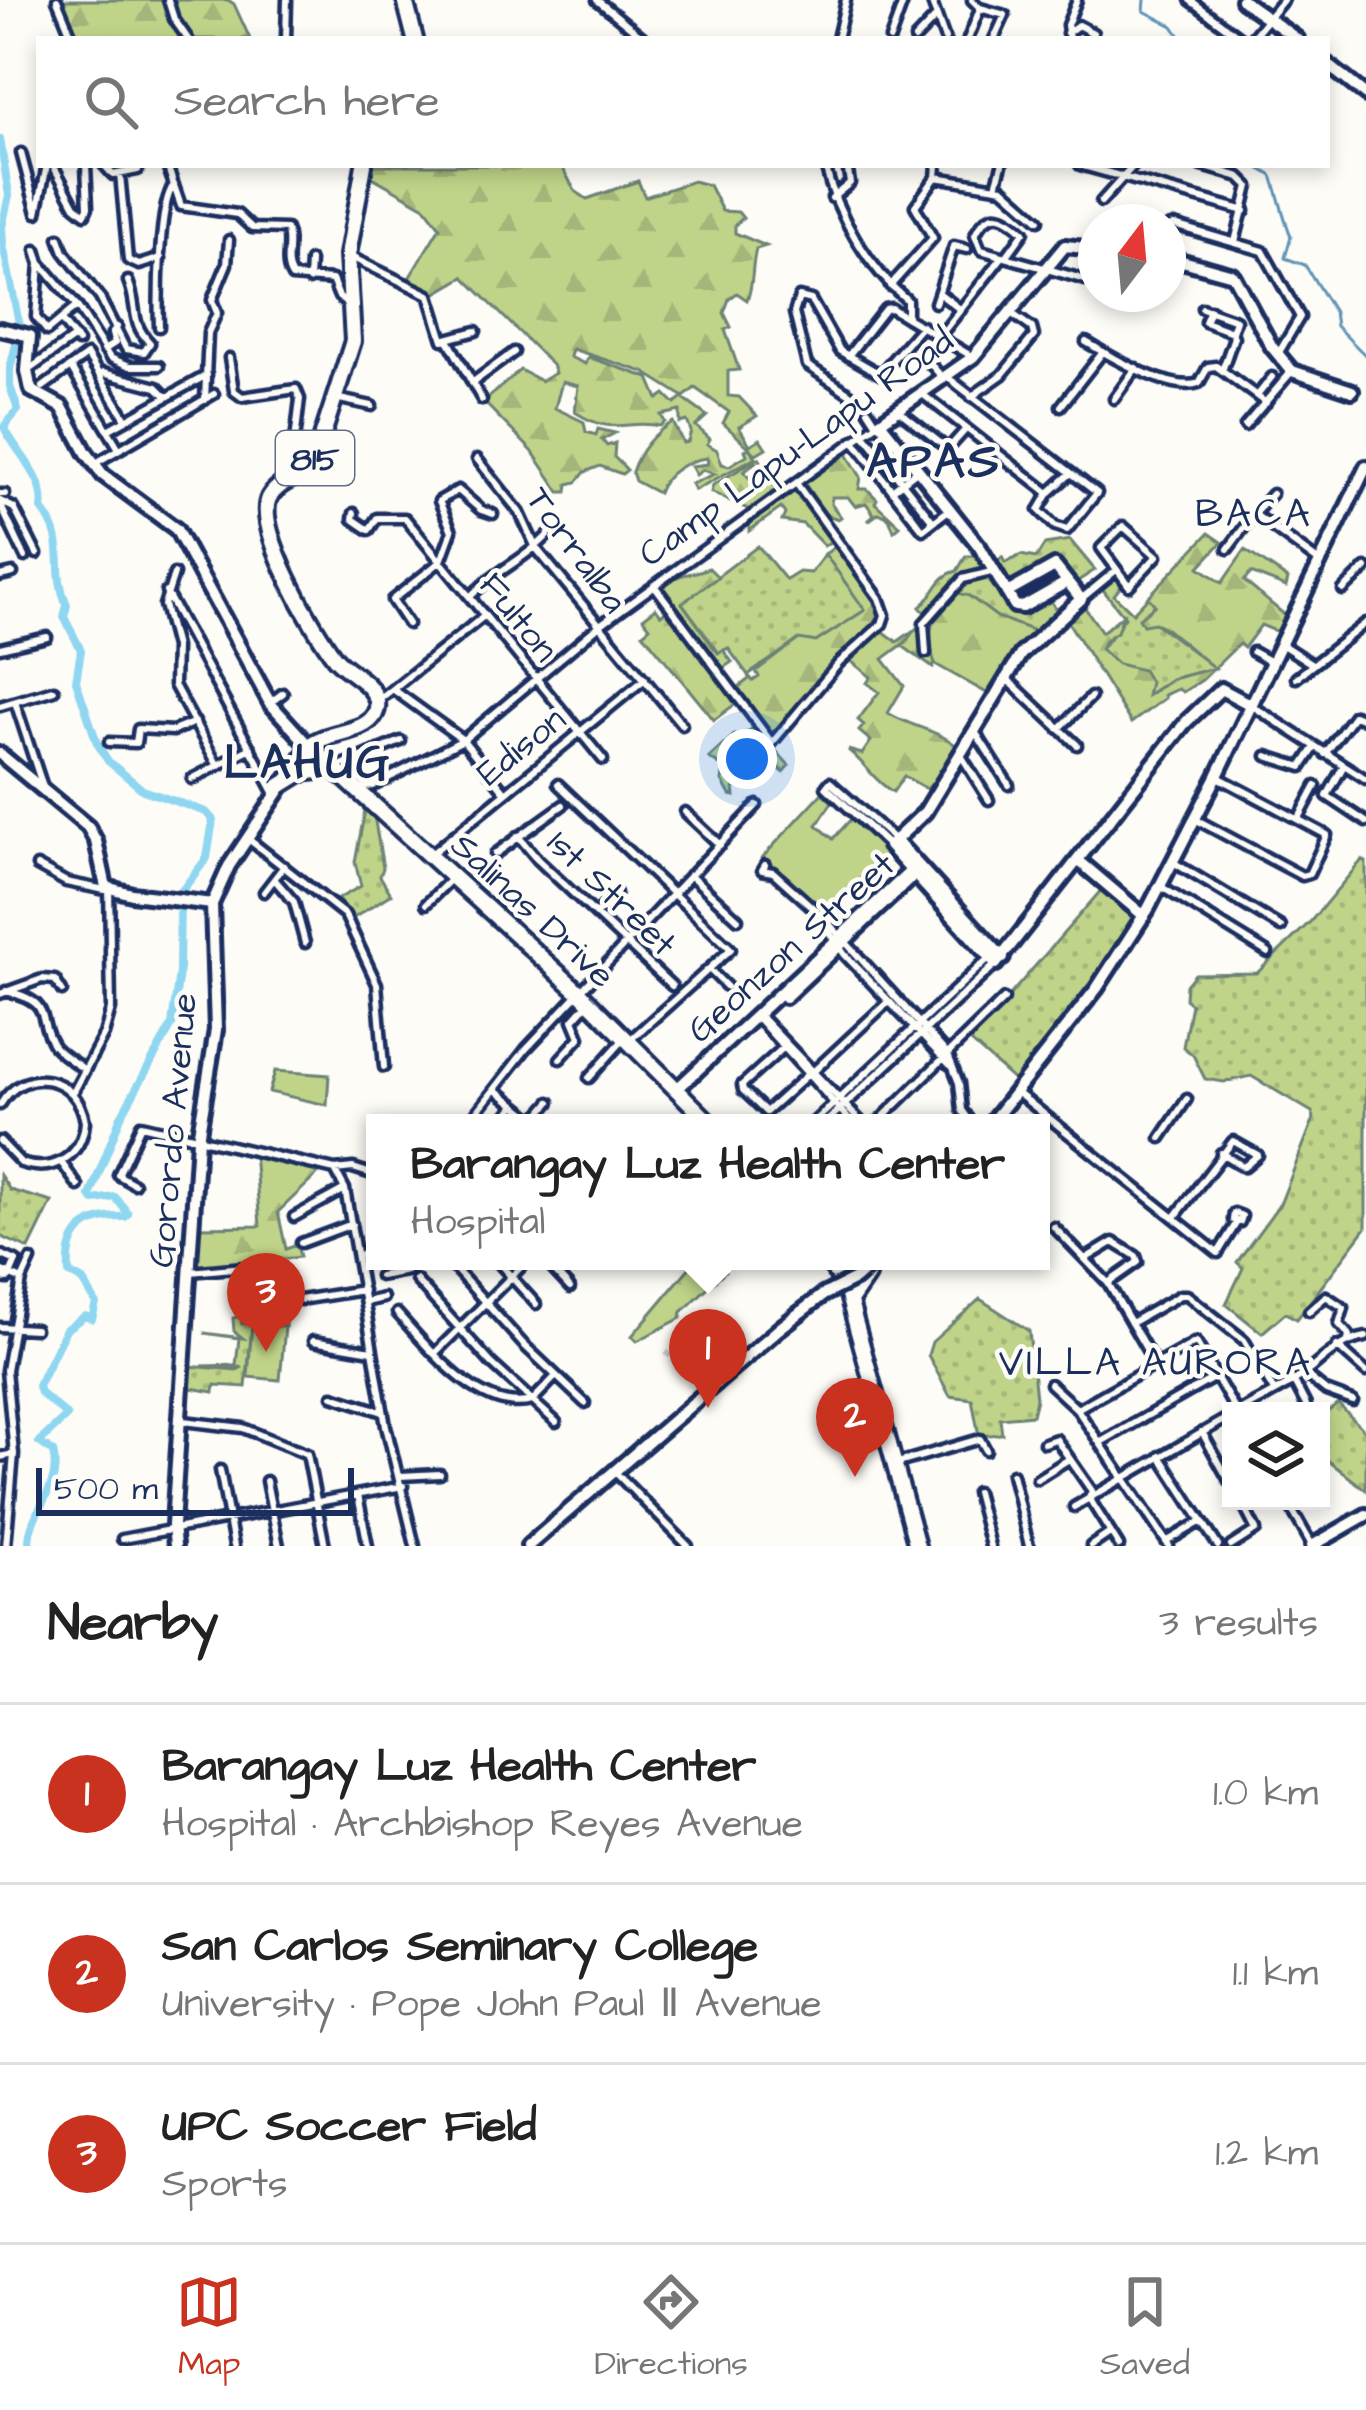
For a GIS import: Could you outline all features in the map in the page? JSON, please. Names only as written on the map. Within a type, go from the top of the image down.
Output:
[{"type":"main road","points":[[405,0],[414,36]]},
{"type":"main road","name":"815","points":[[363,168],[347,256],[352,341],[308,463],[273,492],[266,508],[268,526],[299,600],[333,656],[369,686],[376,700]]},
{"type":"main road","points":[[310,746],[325,735],[369,721],[376,700]]},
{"type":"main road","name":"Salinas Drive","points":[[310,746],[366,790],[628,1038],[701,1114]]},
{"type":"main road","points":[[278,790],[298,774],[334,769]]},
{"type":"main road","points":[[866,1270],[837,1292],[914,1546]]},
{"type":"street","points":[[57,0],[72,36]]},
{"type":"street","points":[[167,0],[186,36]]},
{"type":"street","points":[[286,36],[287,0]]},
{"type":"street","points":[[597,0],[641,36]]},
{"type":"street","points":[[838,36],[846,0]]},
{"type":"street","points":[[891,36],[904,0]]},
{"type":"street","points":[[931,0],[944,36]]},
{"type":"street","points":[[972,0],[980,8],[1005,16],[995,36]]},
{"type":"street","points":[[1068,36],[1077,0]]},
{"type":"street","points":[[1190,0],[1242,36]]},
{"type":"street","points":[[1242,0],[1293,36]]},
{"type":"street","points":[[1249,36],[1283,0]]},
{"type":"street","points":[[969,36],[980,8]]},
{"type":"street","points":[[919,36],[935,18]]},
{"type":"street","points":[[1068,36],[1078,26],[1093,33]]},
{"type":"street","points":[[1330,66],[1366,95]]},
{"type":"street","points":[[21,153],[37,213],[49,168]]},
{"type":"street","points":[[52,168],[85,214],[86,168]]},
{"type":"street","points":[[106,168],[110,174],[138,170]]},
{"type":"street","points":[[168,168],[181,206],[237,214],[249,227],[286,229],[289,272],[296,279],[332,280],[338,297],[350,307]]},
{"type":"street","points":[[826,168],[832,198],[890,286],[907,300],[907,318]]},
{"type":"street","points":[[832,198],[850,183],[848,168]]},
{"type":"street","points":[[890,286],[933,238],[915,206],[936,177],[937,168]]},
{"type":"street","points":[[996,187],[1001,168]]},
{"type":"street","points":[[1091,168],[1245,211]]},
{"type":"street","points":[[1101,202],[1131,168]]},
{"type":"street","points":[[1208,168],[1246,181],[1250,195],[1235,242]]},
{"type":"street","points":[[120,174],[128,260],[140,265],[162,258]]},
{"type":"street","points":[[936,177],[996,187],[1040,220]]},
{"type":"street","points":[[160,327],[157,304],[164,200],[174,185]]},
{"type":"street","points":[[237,214],[244,207]]},
{"type":"street","points":[[939,337],[1005,256],[1024,232],[996,213],[983,220],[974,238],[981,250],[1005,256],[1078,277]]},
{"type":"street","points":[[1186,228],[1263,250],[1300,317],[1278,354]]},
{"type":"street","points":[[59,238],[118,327],[127,349],[136,352],[148,349],[150,343],[135,326],[134,296],[128,281]]},
{"type":"street","points":[[205,400],[208,333],[218,313],[212,300],[226,266],[229,240]]},
{"type":"street","points":[[935,303],[954,246],[967,249]]},
{"type":"street","name":"Camp Lapu-Lapu Road","points":[[366,790],[464,740],[626,605],[973,357],[1065,246],[1078,247]]},
{"type":"street","points":[[36,250],[40,263],[36,317],[47,331],[77,306]]},
{"type":"street","points":[[347,256],[429,295],[443,340],[476,331]]},
{"type":"street","points":[[310,261],[310,280]]},
{"type":"street","points":[[1186,262],[1233,275],[1292,370],[1359,393]]},
{"type":"street","points":[[40,263],[77,306],[104,350],[122,364],[159,366]]},
{"type":"street","points":[[940,292],[961,310]]},
{"type":"street","points":[[850,394],[807,365],[795,321],[799,297],[811,300],[834,344],[880,374],[922,326]]},
{"type":"street","points":[[848,356],[885,309],[893,309],[973,357]]},
{"type":"street","points":[[1223,369],[1236,320],[1206,309],[1205,322],[1232,332]]},
{"type":"street","points":[[971,397],[1002,375],[1034,336],[1032,328],[1011,312]]},
{"type":"street","points":[[27,371],[74,340],[58,322]]},
{"type":"street","points":[[104,350],[115,343],[112,334],[118,327]]},
{"type":"street","points":[[5,330],[32,340],[27,371],[31,390],[62,407],[94,464],[121,490],[176,529],[270,704],[310,746]]},
{"type":"street","points":[[448,340],[482,400]]},
{"type":"street","points":[[1086,342],[1136,368],[1187,386],[1199,382],[1208,367],[1223,369],[1266,403]]},
{"type":"street","points":[[472,383],[514,352]]},
{"type":"street","points":[[1061,406],[1102,352]]},
{"type":"street","points":[[43,387],[87,355],[126,419]]},
{"type":"street","points":[[923,356],[945,377],[1071,473],[1098,496],[1066,530],[1041,515],[1040,504],[1071,473]]},
{"type":"street","points":[[230,358],[234,391],[242,398],[296,389],[300,399],[294,449],[308,463]]},
{"type":"street","points":[[71,368],[119,449]]},
{"type":"street","points":[[1114,399],[1136,368]]},
{"type":"street","points":[[1245,426],[1292,370]]},
{"type":"street","points":[[100,372],[158,387],[166,396]]},
{"type":"street","points":[[108,430],[206,375]]},
{"type":"street","points":[[1257,396],[1272,377]]},
{"type":"street","points":[[921,393],[1049,493]]},
{"type":"street","points":[[94,464],[214,394]]},
{"type":"street","points":[[332,398],[372,406]]},
{"type":"street","points":[[868,410],[950,509],[996,571],[1015,606],[1023,607],[1067,582]]},
{"type":"street","points":[[898,410],[948,449],[966,429]]},
{"type":"street","points":[[864,434],[933,522]]},
{"type":"street","points":[[854,441],[923,530],[950,509]]},
{"type":"street","name":"Torralba","points":[[477,459],[520,513],[536,548],[682,725]]},
{"type":"street","points":[[998,1114],[1097,988],[1144,916],[1366,467]]},
{"type":"street","points":[[892,490],[918,470]]},
{"type":"street","points":[[655,585],[772,743],[839,663],[882,624],[885,615],[879,598],[796,482]]},
{"type":"street","points":[[408,624],[393,607],[393,599],[441,561],[452,532],[439,507],[442,498],[458,490],[481,511],[493,514]]},
{"type":"street","points":[[1228,549],[1272,494]]},
{"type":"street","points":[[1,498],[14,508],[37,554]]},
{"type":"street","points":[[1,498],[25,556]]},
{"type":"street","name":"Fulton","points":[[354,513],[352,519],[369,530],[377,518],[405,518],[603,760]]},
{"type":"street","points":[[1254,514],[1321,563]]},
{"type":"street","points":[[1123,526],[1157,556],[1129,586],[1115,571],[1101,548],[1123,526]]},
{"type":"street","points":[[470,597],[490,576],[548,536]]},
{"type":"street","points":[[1007,592],[1055,566],[1081,599]]},
{"type":"street","points":[[1343,590],[1366,568]]},
{"type":"street","points":[[926,652],[923,623],[963,579],[996,571]]},
{"type":"street","points":[[892,843],[926,812],[1021,654],[1115,571]]},
{"type":"street","points":[[0,577],[13,573]]},
{"type":"street","points":[[174,574],[164,605],[175,647],[174,685],[218,766]]},
{"type":"street","points":[[166,592],[278,790]]},
{"type":"street","points":[[376,700],[484,616]]},
{"type":"street","points":[[1296,678],[1366,623]]},
{"type":"street","points":[[0,649],[47,637]]},
{"type":"street","points":[[1281,644],[1312,664]]},
{"type":"street","points":[[1253,652],[1272,662]]},
{"type":"street","points":[[1006,678],[1077,745]]},
{"type":"street","name":"Edison","points":[[431,854],[645,679]]},
{"type":"street","points":[[826,1114],[998,955],[1185,722],[1221,688],[1366,779]]},
{"type":"street","points":[[0,706],[54,690]]},
{"type":"street","points":[[394,690],[464,740],[505,792]]},
{"type":"street","points":[[270,704],[283,693]]},
{"type":"street","points":[[1060,729],[1091,698]]},
{"type":"street","points":[[15,702],[44,790]]},
{"type":"street","points":[[1325,754],[1354,715],[1366,720]]},
{"type":"street","points":[[109,742],[136,743],[138,730],[173,731],[195,722]]},
{"type":"street","points":[[974,730],[1009,785]]},
{"type":"street","points":[[334,769],[401,741]]},
{"type":"street","name":"Gorordo Avenue","points":[[175,1546],[198,1138],[216,1030],[212,904],[247,838],[310,746]]},
{"type":"street","points":[[1267,757],[1302,767],[1315,747]]},
{"type":"street","points":[[192,779],[251,748]]},
{"type":"street","points":[[0,754],[92,831],[107,884],[111,1009],[104,1034],[73,1093]]},
{"type":"street","points":[[960,754],[989,800]]},
{"type":"street","points":[[1344,765],[1327,796],[1366,822]]},
{"type":"street","points":[[1195,819],[1306,876],[1328,837],[1217,776]]},
{"type":"street","points":[[558,784],[731,949],[589,1078]]},
{"type":"street","points":[[1299,818],[1316,786]]},
{"type":"street","points":[[837,792],[998,955]]},
{"type":"street","points":[[560,1059],[580,1037],[573,1020],[585,997],[624,944],[757,805]]},
{"type":"street","points":[[495,854],[563,806]]},
{"type":"street","points":[[685,812],[720,844]]},
{"type":"street","name":"1st Street","points":[[518,836],[672,986]]},
{"type":"street","points":[[247,838],[345,915],[377,984],[384,1067]]},
{"type":"street","points":[[1078,861],[1144,916]]},
{"type":"street","points":[[1173,862],[1281,927]]},
{"type":"street","points":[[37,866],[66,882],[107,884],[212,904]]},
{"type":"street","points":[[264,892],[284,866]]},
{"type":"street","name":"Geonzon Street","points":[[679,1091],[916,871]]},
{"type":"street","points":[[772,872],[816,914],[889,1002],[919,1030]]},
{"type":"street","points":[[425,904],[455,875]]},
{"type":"street","points":[[690,875],[739,919]]},
{"type":"street","points":[[275,880],[294,902],[305,943]]},
{"type":"street","points":[[1160,886],[1268,953]]},
{"type":"street","points":[[596,914],[616,893]]},
{"type":"street","points":[[839,942],[947,1060],[959,1084],[964,1114]]},
{"type":"street","points":[[709,969],[727,987]]},
{"type":"street","points":[[3,993],[49,979],[59,983],[62,991]]},
{"type":"street","points":[[23,988],[27,999]]},
{"type":"street","points":[[3,993],[27,999],[45,1014],[55,1047],[83,1073]]},
{"type":"street","points":[[476,1114],[526,1049],[585,997]]},
{"type":"street","points":[[888,1114],[1004,999]]},
{"type":"street","points":[[783,1048],[742,1085],[766,1112],[889,1002]]},
{"type":"street","points":[[759,1017],[811,1073]]},
{"type":"street","points":[[759,1017],[852,1114]]},
{"type":"street","points":[[64,1085],[83,1073]]},
{"type":"street","points":[[0,1105],[8,1092],[28,1080],[50,1079],[73,1093],[84,1111],[84,1132],[75,1151],[61,1162],[42,1167],[21,1163],[0,1141]]},
{"type":"street","points":[[495,1090],[525,1113]]},
{"type":"street","points":[[1016,1091],[1045,1114]]},
{"type":"street","points":[[1161,1138],[1187,1099]]},
{"type":"street","points":[[541,1114],[550,1102]]},
{"type":"street","points":[[832,1114],[840,1104]]},
{"type":"street","points":[[840,1104],[846,1114]]},
{"type":"street","points":[[508,1114],[515,1105]]},
{"type":"street","points":[[1050,1118],[1218,1253],[1237,1222]]},
{"type":"street","points":[[134,1184],[118,1175],[140,1125],[335,1170],[366,1172]]},
{"type":"street","points":[[1175,1217],[1221,1154],[1235,1140],[1258,1155],[1244,1167],[1221,1154]]},
{"type":"street","points":[[61,1162],[78,1186]]},
{"type":"street","points":[[335,1170],[345,1189],[383,1412],[415,1546]]},
{"type":"street","points":[[294,1217],[345,1189]]},
{"type":"street","points":[[301,1243],[352,1224]]},
{"type":"street","points":[[1054,1227],[1108,1283],[1155,1364]]},
{"type":"street","points":[[1085,1258],[1113,1242],[1136,1256],[1138,1262],[1108,1283]]},
{"type":"street","points":[[0,1254],[16,1261],[8,1280],[0,1274]]},
{"type":"street","points":[[358,1255],[366,1254]]},
{"type":"street","points":[[6,1546],[14,1454],[3,1370],[22,1280],[31,1260]]},
{"type":"street","points":[[190,1272],[255,1266]]},
{"type":"street","points":[[380,1276],[407,1270]]},
{"type":"street","points":[[456,1270],[584,1403]]},
{"type":"street","points":[[505,1270],[536,1304]]},
{"type":"street","points":[[434,1354],[518,1270]]},
{"type":"street","points":[[553,1270],[570,1288]]},
{"type":"street","points":[[720,1379],[778,1324],[866,1270]]},
{"type":"street","points":[[527,1546],[704,1387],[866,1270]]},
{"type":"street","points":[[10,1274],[22,1280]]},
{"type":"street","points":[[416,1280],[491,1364],[556,1422]]},
{"type":"street","points":[[300,1300],[363,1290]]},
{"type":"street","points":[[1131,1323],[1187,1295],[1244,1340],[1274,1391]]},
{"type":"street","points":[[1309,1311],[1324,1296],[1344,1308],[1339,1324],[1348,1340]]},
{"type":"street","points":[[364,1301],[383,1298]]},
{"type":"street","points":[[397,1313],[463,1384],[518,1404],[532,1401],[556,1376]]},
{"type":"street","points":[[0,1327],[35,1329]]},
{"type":"street","points":[[1254,1402],[1304,1374],[1337,1346],[1366,1336]]},
{"type":"street","points":[[313,1341],[372,1351]]},
{"type":"street","points":[[1077,1409],[1194,1342],[1231,1402]]},
{"type":"street","points":[[1337,1346],[1366,1372]]},
{"type":"street","points":[[1304,1374],[1326,1391],[1353,1401]]},
{"type":"street","points":[[1101,1442],[1217,1376]]},
{"type":"street","points":[[1293,1380],[1304,1402]]},
{"type":"street","points":[[1050,1384],[1077,1409],[1167,1544],[1202,1521]]},
{"type":"street","points":[[333,1396],[383,1412]]},
{"type":"street","points":[[179,1420],[243,1428],[307,1454],[325,1546]]},
{"type":"street","points":[[1074,1507],[1222,1420]]},
{"type":"street","points":[[1202,1432],[1222,1468]]},
{"type":"street","points":[[892,1465],[980,1439],[986,1450]]},
{"type":"street","points":[[1044,1443],[1057,1441],[1091,1491],[1089,1498],[1119,1546]]},
{"type":"street","points":[[0,1457],[14,1454]]},
{"type":"street","points":[[1160,1456],[1218,1546]]},
{"type":"street","points":[[1037,1479],[1069,1459]]},
{"type":"street","points":[[220,1470],[233,1546]]},
{"type":"street","points":[[614,1471],[688,1546]]},
{"type":"street","points":[[122,1539],[141,1542],[173,1531],[440,1474]]},
{"type":"street","points":[[1012,1474],[1029,1546]]},
{"type":"street","points":[[266,1481],[279,1546]]},
{"type":"street","points":[[976,1492],[990,1546]]},
{"type":"street","points":[[358,1495],[368,1546]]},
{"type":"street","points":[[527,1546],[573,1501],[579,1501]]},
{"type":"street","points":[[1238,1544],[1255,1532],[1245,1510]]},
{"type":"street","points":[[1292,1510],[1312,1546],[1366,1515]]},
{"type":"street","points":[[1091,1546],[1110,1533]]},
{"type":"green space","points":[[60,0],[228,0],[249,36],[74,36]]},
{"type":"green space","points":[[369,168],[563,168],[575,191],[587,199],[638,181],[645,197],[693,181],[709,185],[722,211],[738,212],[743,218],[735,225],[735,233],[766,246],[756,249],[747,300],[737,293],[724,313],[739,370],[728,371],[728,396],[739,397],[757,416],[739,427],[750,445],[760,439],[766,448],[756,454],[723,423],[729,412],[695,388],[684,397],[644,372],[572,349],[570,357],[585,364],[588,357],[649,378],[658,399],[665,394],[675,404],[682,398],[707,416],[696,426],[710,439],[707,444],[717,450],[722,464],[729,466],[747,455],[749,448],[756,457],[695,490],[691,484],[715,474],[703,470],[696,475],[691,466],[708,464],[707,458],[692,462],[671,474],[658,493],[635,481],[632,472],[648,443],[673,422],[683,443],[688,442],[691,431],[687,421],[680,423],[680,411],[661,415],[665,422],[660,426],[601,424],[575,412],[578,386],[562,382],[555,408],[584,422],[586,432],[615,433],[602,440],[607,446],[615,443],[614,457],[627,470],[622,474],[600,466],[568,484],[567,492],[560,492],[532,451],[484,402],[520,370],[541,381],[555,373],[552,365],[464,277],[433,295],[408,280],[440,227],[425,207],[367,174]]},
{"type":"green space","points":[[849,447],[847,454],[861,477],[859,489],[867,489],[900,526],[894,531],[889,518],[879,513],[868,521],[874,514],[866,503],[855,506],[848,497],[832,497],[838,519],[819,512],[799,483]]},
{"type":"green space","points":[[759,458],[764,466],[756,462],[744,472],[756,479],[762,470],[769,479],[773,475],[769,467],[779,460],[773,485],[780,489],[750,510],[711,492],[713,485]]},
{"type":"green space","points":[[794,488],[833,540],[824,546],[803,524],[782,521],[781,508],[749,531],[749,521]]},
{"type":"green space","points":[[1209,533],[1222,542],[1199,567],[1222,583],[1245,550],[1288,579],[1286,587],[1251,573],[1244,581],[1286,616],[1278,632],[1261,625],[1244,648],[1239,644],[1202,680],[1183,692],[1178,689],[1164,695],[1131,723],[1065,617],[1081,602],[1102,632],[1123,615],[1117,632],[1101,649],[1117,664],[1143,670],[1150,682],[1147,696],[1172,679],[1214,668],[1164,627],[1143,625],[1139,618],[1155,605],[1148,597]]},
{"type":"green space","points":[[1070,540],[1095,570],[1050,599],[1060,617],[1042,634],[997,617],[969,596],[927,638],[933,668],[901,645],[928,616],[920,607],[966,556],[980,556],[995,564],[1002,557],[1005,563],[1021,555],[1036,558],[1045,544]]},
{"type":"green space","points":[[758,546],[786,580],[799,572],[811,573],[825,554],[866,610],[816,642],[799,640],[748,675],[728,648],[719,653],[682,603]]},
{"type":"green space","points":[[836,546],[877,604],[880,625],[842,653],[771,739],[735,690],[748,675],[753,681],[759,677],[756,671],[799,639],[816,642],[865,610],[825,554]]},
{"type":"green space","points":[[709,568],[718,577],[682,603],[718,653],[723,650],[732,662],[720,670],[658,585]]},
{"type":"green space","points":[[1112,574],[1122,585],[1114,595],[1133,613],[1148,597],[1156,604],[1155,623],[1215,668],[1171,679],[1146,696],[1101,649],[1125,617],[1100,586]]},
{"type":"green space","points":[[954,592],[969,596],[997,617],[1042,634],[1007,662],[1004,671],[1008,672],[992,696],[935,664],[932,625]]},
{"type":"green space","points":[[656,608],[661,615],[668,609],[738,702],[714,720],[643,633],[650,627],[643,618]]},
{"type":"green space","points":[[914,630],[883,659],[904,686],[888,713],[960,749],[927,789],[904,776],[893,792],[848,750],[862,754],[871,741],[859,731],[864,725],[858,720],[879,692],[867,683],[871,677],[847,658],[883,631],[897,642]]},
{"type":"green space","points":[[754,727],[789,765],[783,772],[769,759],[750,776],[748,785],[734,788],[735,796],[730,795],[722,781],[724,768],[709,758],[734,735],[737,740]]},
{"type":"green space","points":[[822,793],[832,802],[817,825],[833,839],[851,819],[885,855],[825,913],[762,858]]},
{"type":"green space","points":[[366,805],[373,810],[383,868],[380,876],[391,894],[352,919],[338,899],[361,886],[355,862]]},
{"type":"green space","points":[[1362,860],[1366,862],[1366,1228],[1297,1319],[1285,1313],[1262,1333],[1226,1304],[1243,1268],[1237,1262],[1281,1202],[1314,1118],[1312,1112],[1251,1076],[1224,1082],[1205,1079],[1193,1055],[1183,1047],[1191,1004],[1185,999],[1186,985],[1195,974],[1257,973],[1311,921]]},
{"type":"green space","points":[[1103,888],[1138,917],[1016,1082],[970,1041]]},
{"type":"green space","points":[[275,1071],[329,1075],[327,1105],[269,1092]]},
{"type":"green space","points":[[254,1152],[321,1171],[278,1212],[286,1249],[297,1245],[300,1257],[194,1270],[199,1227],[260,1226]]},
{"type":"green space","points":[[0,1175],[10,1190],[52,1202],[29,1249],[0,1236]]},
{"type":"green space","points":[[687,1270],[725,1270],[681,1318],[637,1341],[632,1336]]},
{"type":"green space","points":[[980,1299],[1029,1331],[1036,1399],[1032,1415],[1000,1418],[1002,1434],[979,1436],[972,1399],[950,1396],[928,1355],[932,1342]]},
{"type":"green space","points":[[286,1306],[285,1327],[252,1325],[246,1387],[215,1385],[214,1392],[185,1387],[187,1366],[243,1367],[202,1366],[236,1365],[239,1338],[204,1333],[243,1338],[234,1331],[233,1318],[240,1316],[242,1324],[272,1319],[271,1309]]},
{"type":"green space","points":[[252,1324],[285,1327],[280,1380],[248,1377]]},
{"type":"green space","points":[[1338,1404],[1366,1432],[1366,1490],[1330,1462],[1330,1410]]},
{"type":"waterway","points":[[1145,0],[1144,11],[1173,26],[1180,36]]},
{"type":"waterway","points":[[0,139],[9,195],[3,245],[20,328],[10,369],[18,410],[4,427],[36,477],[42,509],[55,534],[67,605],[64,617],[81,650],[76,681],[108,761],[143,790],[206,812],[213,820],[207,858],[180,893],[179,972],[172,1025],[121,1116],[90,1196],[94,1200],[115,1197],[128,1213],[90,1223],[71,1246],[69,1273],[83,1281],[96,1303],[92,1319],[85,1316],[66,1329],[38,1386],[67,1416],[39,1442],[53,1452],[55,1466],[33,1522],[29,1546]]},
{"type":"waterway","points":[[1260,168],[1272,176],[1291,236],[1285,258],[1305,265],[1334,312],[1336,326],[1366,356]]},
{"type":"tunnel","points":[[666,1352],[701,1384]]},
{"type":"place","name":"UPC Soccer Field","points":[[266,1352]]},
{"type":"place","name":"Barangay Luz Health Center","points":[[708,1408]]},
{"type":"place","name":"San Carlos Seminary College","points":[[855,1477]]},
{"type":"district","name":"APAS","points":[[934,460]]},
{"type":"district","name":"BACA","points":[[1254,512]]},
{"type":"district","name":"LAHUG","points":[[308,761]]},
{"type":"district","name":"VILLA AURORA","points":[[1156,1361]]}]
